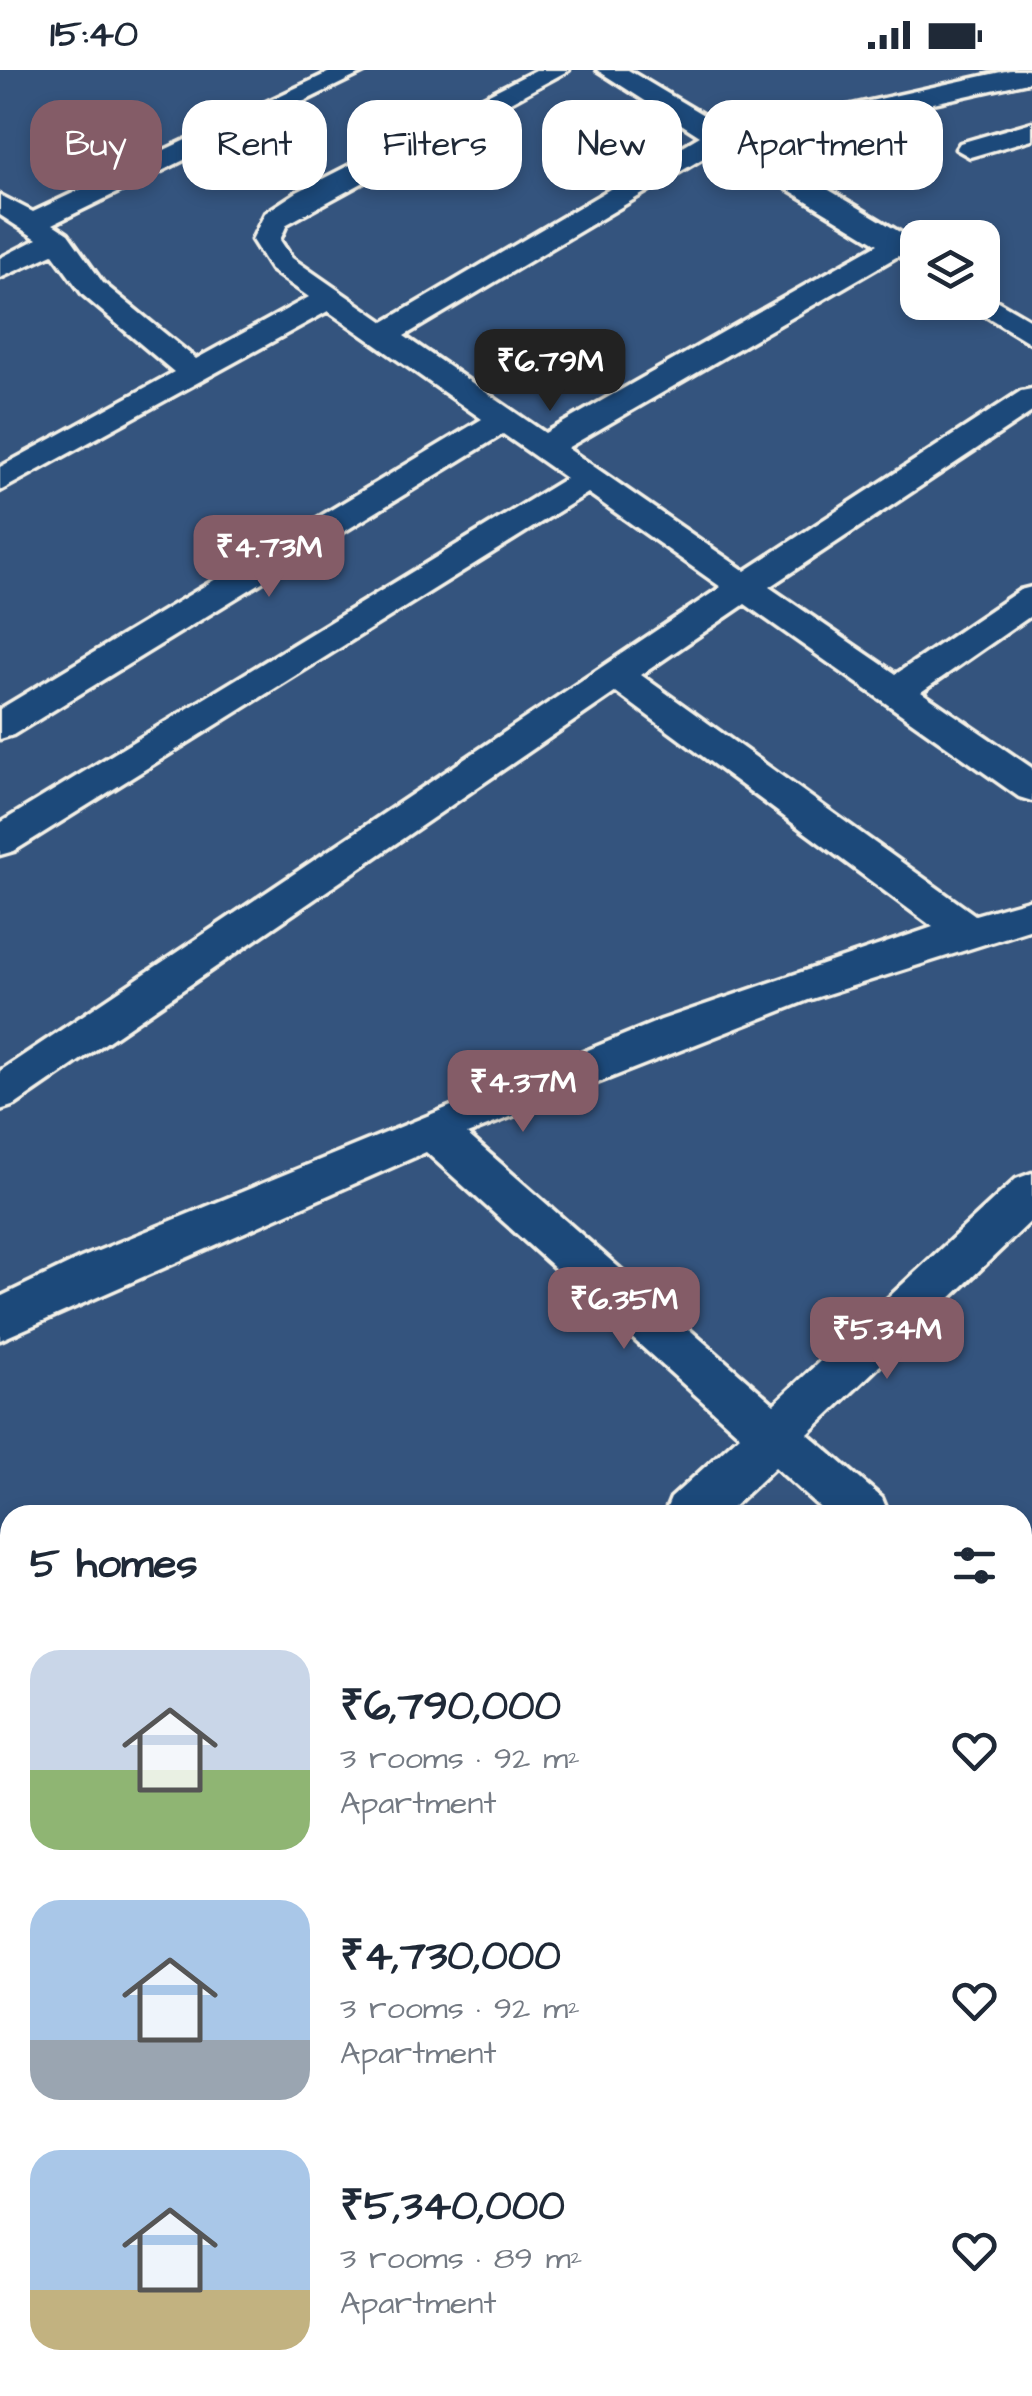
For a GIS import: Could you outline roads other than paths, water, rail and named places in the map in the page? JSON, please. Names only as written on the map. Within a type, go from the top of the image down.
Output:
[{"type":"street","points":[[32,223],[355,70]]},
{"type":"street","points":[[556,70],[307,198],[275,219],[266,240],[281,264],[1032,787]]},
{"type":"street","points":[[610,70],[702,125]]},
{"type":"street","points":[[911,100],[1032,73]]},
{"type":"street","points":[[970,148],[1032,130]]},
{"type":"street","points":[[382,336],[702,147]]},
{"type":"street","points":[[809,190],[900,245]]},
{"type":"street","points":[[0,203],[58,240],[92,289],[194,373]]},
{"type":"street","points":[[0,269],[58,240]]},
{"type":"street","points":[[544,447],[900,254]]},
{"type":"street","points":[[0,481],[328,299]]},
{"type":"street","points":[[1000,313],[1032,335]]},
{"type":"street","points":[[0,1093],[745,586],[1032,398]]},
{"type":"street","points":[[0,726],[504,419]]},
{"type":"street","points":[[0,842],[589,478]]},
{"type":"street","points":[[896,692],[1032,598]]},
{"type":"street","points":[[616,674],[968,931]]},
{"type":"street","points":[[9,1300],[97,1272],[722,1013],[968,931],[1032,914]]},
{"type":"street","points":[[434,1132],[853,1505]]},
{"type":"street","points":[[700,1505],[1032,1192]]}]
